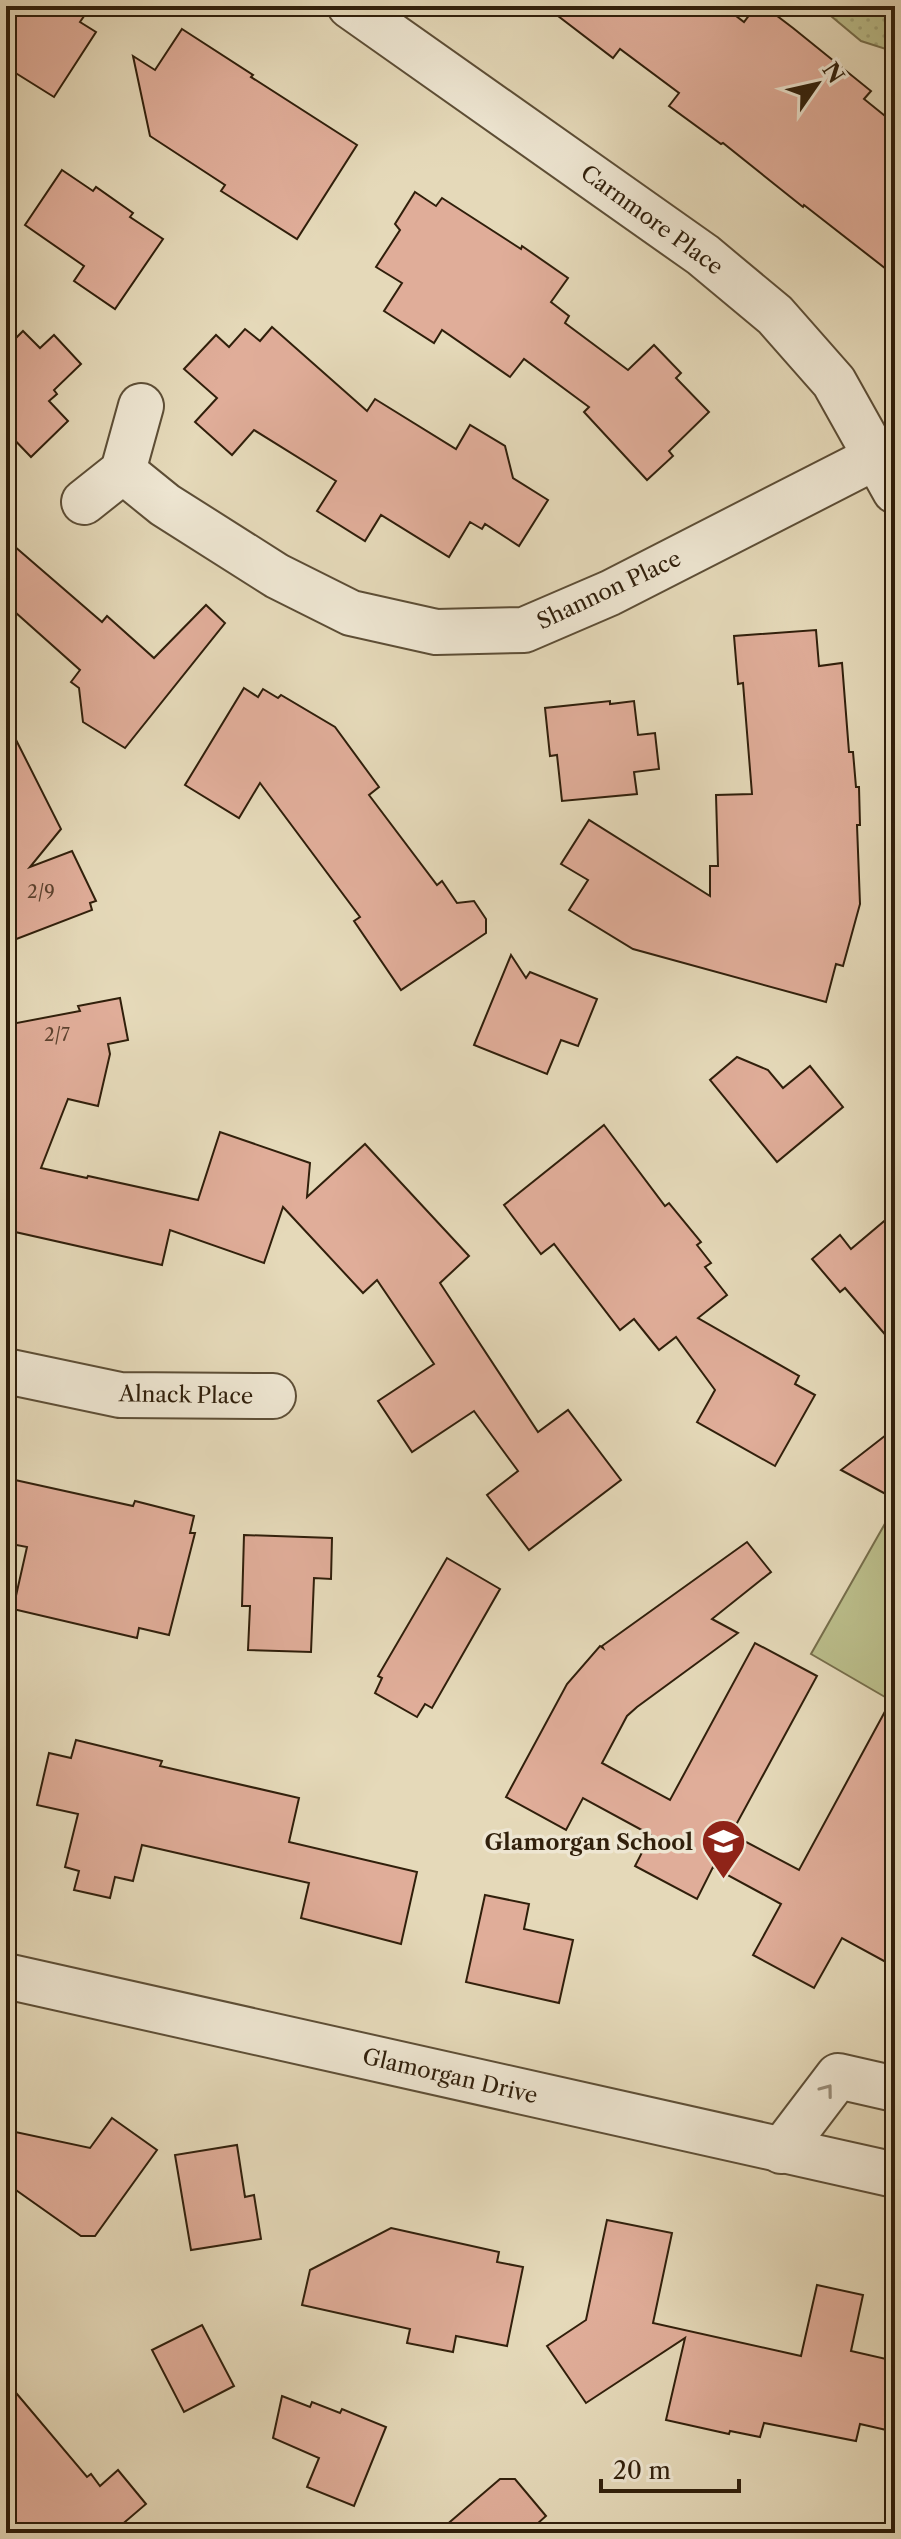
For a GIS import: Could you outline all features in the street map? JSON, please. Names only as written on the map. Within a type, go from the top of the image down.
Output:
[{"type":"street","name":"Carnmore Place","points":[[350,6],[703,255],[775,315],[834,382],[886,474]]},
{"type":"street","points":[[84,502],[123,471],[141,406]]},
{"type":"street","name":"Shannon Place","points":[[123,471],[165,505],[277,576],[351,613],[436,632],[524,630],[886,474]]},
{"type":"street","name":"Alnack Place","points":[[6,1371],[120,1395],[273,1396]]},
{"type":"street","name":"Glamorgan Drive","points":[[6,1976],[895,2175]]},
{"type":"street","points":[[781,2151],[838,2076],[895,2089]]},
{"type":"green space","points":[[819,6],[895,6],[895,52],[861,41]]},
{"type":"green space","points":[[891,1513],[895,1516],[895,1680],[885,1697],[811,1654]]},
{"type":"building","points":[[14,6],[91,6],[80,22],[96,32],[54,97],[6,67],[6,19]]},
{"type":"building","points":[[545,6],[723,6],[744,22],[756,6],[764,6],[793,28],[871,91],[864,99],[895,124],[895,276],[723,143],[669,106],[679,93],[620,49],[613,58]]},
{"type":"building","points":[[182,29],[357,145],[297,239],[221,191],[225,185],[150,136],[133,56],[155,70]]},
{"type":"building","points":[[62,170],[93,191],[96,187],[133,213],[130,217],[163,239],[115,309],[74,281],[84,266],[25,225]]},
{"type":"building","points":[[415,192],[436,206],[442,198],[568,278],[551,302],[569,316],[565,323],[628,370],[654,345],[681,373],[676,378],[709,412],[669,451],[673,456],[647,480],[584,412],[589,407],[524,359],[510,377],[442,330],[434,343],[384,311],[402,283],[376,267],[400,230],[395,224]]},
{"type":"building","points":[[272,327],[367,411],[375,399],[456,449],[470,425],[505,446],[513,478],[548,500],[519,546],[485,524],[482,529],[470,522],[449,557],[381,515],[365,541],[317,511],[336,481],[254,430],[232,455],[195,422],[217,398],[184,369],[216,335],[229,347],[245,329],[260,341]]},
{"type":"building","points":[[23,331],[40,348],[54,335],[81,364],[54,390],[57,394],[49,401],[68,421],[31,457],[6,431],[6,348]]},
{"type":"building","points":[[6,539],[102,622],[107,616],[154,658],[206,605],[225,623],[125,748],[83,722],[79,688],[71,682],[80,670],[6,604]]},
{"type":"building","points":[[816,630],[819,666],[842,663],[849,752],[853,752],[856,787],[859,787],[860,904],[843,966],[836,964],[826,1002],[633,949],[569,910],[588,880],[561,864],[589,820],[710,896],[710,866],[718,866],[716,795],[752,794],[743,683],[738,684],[734,636]]},
{"type":"building","points":[[244,688],[258,697],[263,689],[278,698],[281,695],[335,727],[379,787],[369,795],[437,885],[442,881],[457,903],[474,901],[486,919],[486,933],[401,990],[354,921],[360,917],[260,783],[239,818],[185,785]]},
{"type":"building","points":[[610,701],[610,704],[634,701],[638,735],[655,733],[659,769],[634,772],[637,794],[562,801],[557,755],[550,756],[545,708]]},
{"type":"building","points":[[6,720],[61,829],[30,867],[72,851],[96,901],[90,903],[92,910],[6,943]]},
{"type":"building","points":[[511,955],[526,978],[530,972],[597,999],[578,1046],[561,1040],[547,1074],[474,1045]]},
{"type":"building","points":[[120,998],[128,1040],[108,1044],[110,1054],[98,1106],[68,1099],[41,1168],[198,1200],[220,1132],[310,1163],[307,1197],[365,1144],[469,1256],[440,1283],[538,1432],[568,1410],[621,1480],[529,1550],[487,1495],[518,1471],[474,1411],[412,1452],[378,1401],[434,1364],[377,1280],[363,1293],[283,1207],[264,1263],[170,1230],[162,1265],[15,1232],[6,1249],[6,1025],[80,1011],[78,1006]]},
{"type":"building","points":[[737,1057],[768,1070],[783,1088],[810,1066],[843,1107],[777,1162],[710,1080]]},
{"type":"building","points":[[604,1125],[665,1206],[669,1203],[701,1242],[697,1245],[711,1263],[705,1267],[727,1295],[698,1318],[799,1376],[795,1384],[815,1395],[775,1466],[697,1422],[715,1390],[676,1337],[659,1350],[634,1319],[620,1330],[554,1244],[541,1254],[504,1205]]},
{"type":"building","points":[[895,1212],[895,1346],[845,1288],[840,1292],[812,1259],[840,1235],[851,1249]]},
{"type":"building","points":[[895,1428],[895,1499],[841,1470]]},
{"type":"building","points":[[6,1478],[133,1506],[135,1501],[194,1516],[190,1533],[195,1533],[169,1635],[139,1628],[137,1638],[13,1609],[27,1547],[6,1543]]},
{"type":"building","points":[[244,1535],[332,1538],[331,1579],[314,1578],[311,1652],[248,1650],[250,1606],[242,1606]]},
{"type":"building","points":[[747,1542],[771,1572],[712,1619],[738,1633],[627,1716],[602,1763],[670,1800],[755,1643],[817,1676],[731,1834],[799,1870],[895,1693],[895,1967],[842,1938],[814,1988],[753,1955],[781,1904],[713,1867],[697,1899],[635,1866],[651,1835],[583,1798],[566,1830],[506,1797],[567,1684],[600,1646],[603,1648]]},
{"type":"building","points":[[447,1558],[500,1589],[432,1708],[425,1704],[417,1717],[375,1693],[382,1678],[378,1676]]},
{"type":"building","points":[[76,1740],[162,1761],[160,1766],[299,1798],[289,1842],[417,1872],[401,1944],[301,1918],[309,1883],[142,1845],[133,1881],[115,1877],[110,1898],[74,1890],[79,1871],[65,1867],[78,1814],[37,1805],[49,1753],[71,1758]]},
{"type":"building","points":[[485,1895],[529,1904],[524,1929],[573,1940],[559,2003],[466,1982]]},
{"type":"building","points":[[112,2118],[157,2150],[95,2236],[81,2236],[6,2183],[6,2130],[90,2148]]},
{"type":"building","points":[[237,2145],[245,2197],[254,2195],[261,2239],[191,2250],[175,2155]]},
{"type":"building","points":[[607,2220],[672,2233],[653,2323],[801,2356],[817,2285],[863,2295],[851,2351],[895,2361],[895,2432],[860,2424],[856,2441],[764,2423],[760,2437],[730,2431],[729,2434],[666,2420],[685,2338],[586,2403],[547,2346],[586,2320]]},
{"type":"building","points":[[391,2228],[499,2252],[497,2262],[523,2267],[507,2346],[456,2336],[453,2352],[407,2343],[410,2329],[302,2305],[310,2270]]},
{"type":"building","points":[[202,2325],[234,2386],[184,2412],[152,2350]]},
{"type":"building","points":[[6,2381],[87,2477],[91,2474],[100,2486],[118,2470],[146,2504],[112,2533],[6,2533]]},
{"type":"building","points":[[282,2396],[310,2407],[312,2402],[340,2413],[342,2409],[386,2427],[354,2506],[307,2487],[319,2458],[273,2438]]},
{"type":"building","points":[[500,2479],[515,2479],[546,2516],[527,2533],[437,2533]]},
{"type":"place","name":"Glamorgan School","points":[[724,1881]]}]
